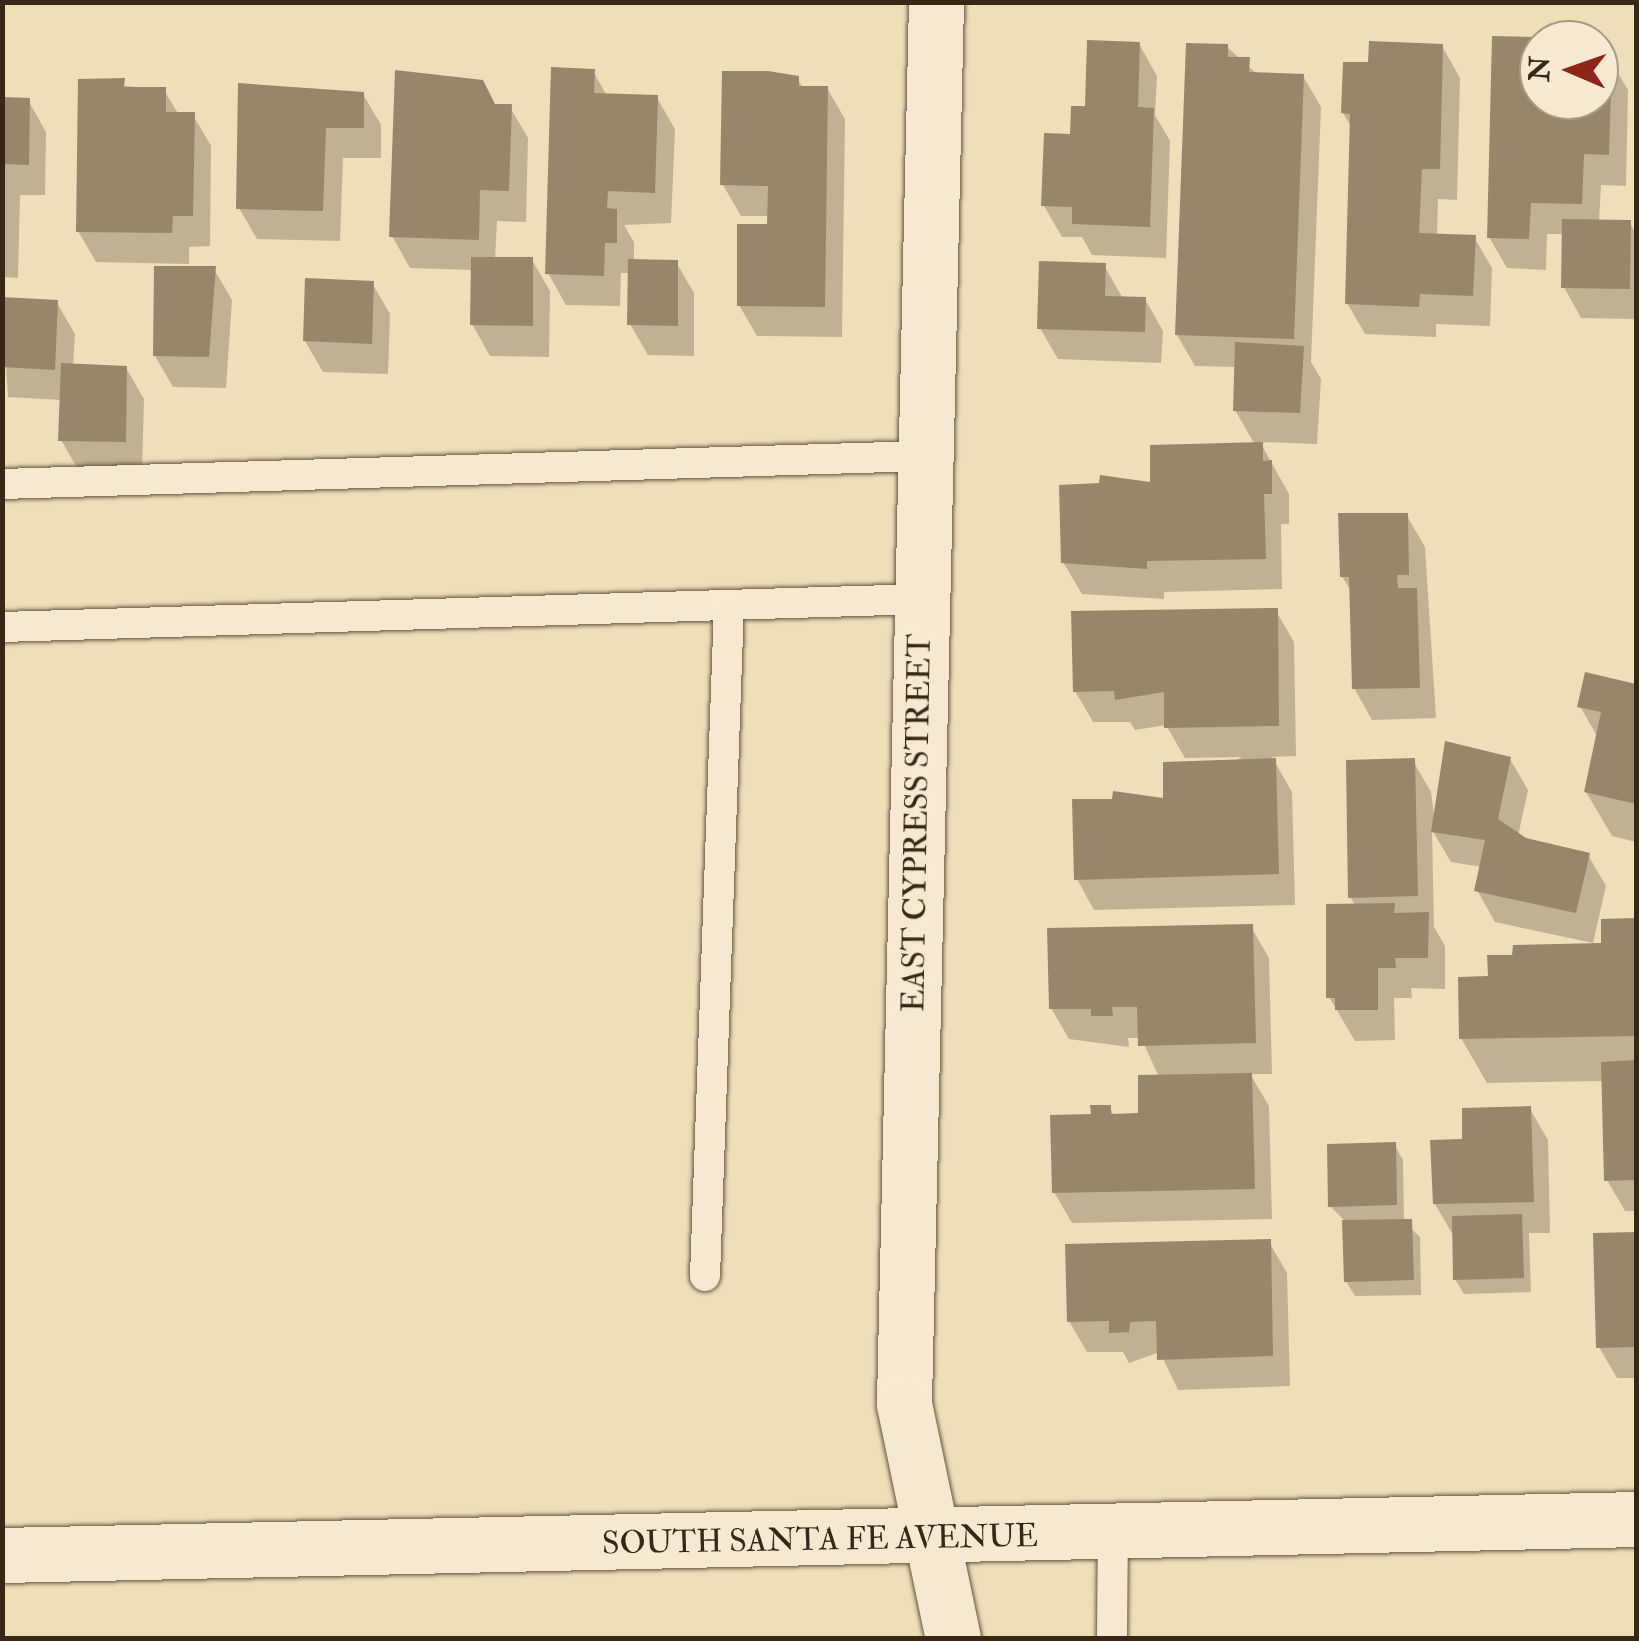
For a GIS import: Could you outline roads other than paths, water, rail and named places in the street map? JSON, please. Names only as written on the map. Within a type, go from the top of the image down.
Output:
[{"type":"street","name":"EAST CYPRESS STREET","points":[[936,2],[904,1404],[953,1638]]},
{"type":"street","name":"SOUTH SANTA FE AVENUE","points":[[2,1555],[932,1538],[1636,1519]]},
{"type":"lane","points":[[2,484],[926,456]]},
{"type":"lane","points":[[2,627],[922,600]]},
{"type":"lane","points":[[705,1276],[729,606]]},
{"type":"lane","points":[[1112,1638],[1113,1533]]}]
